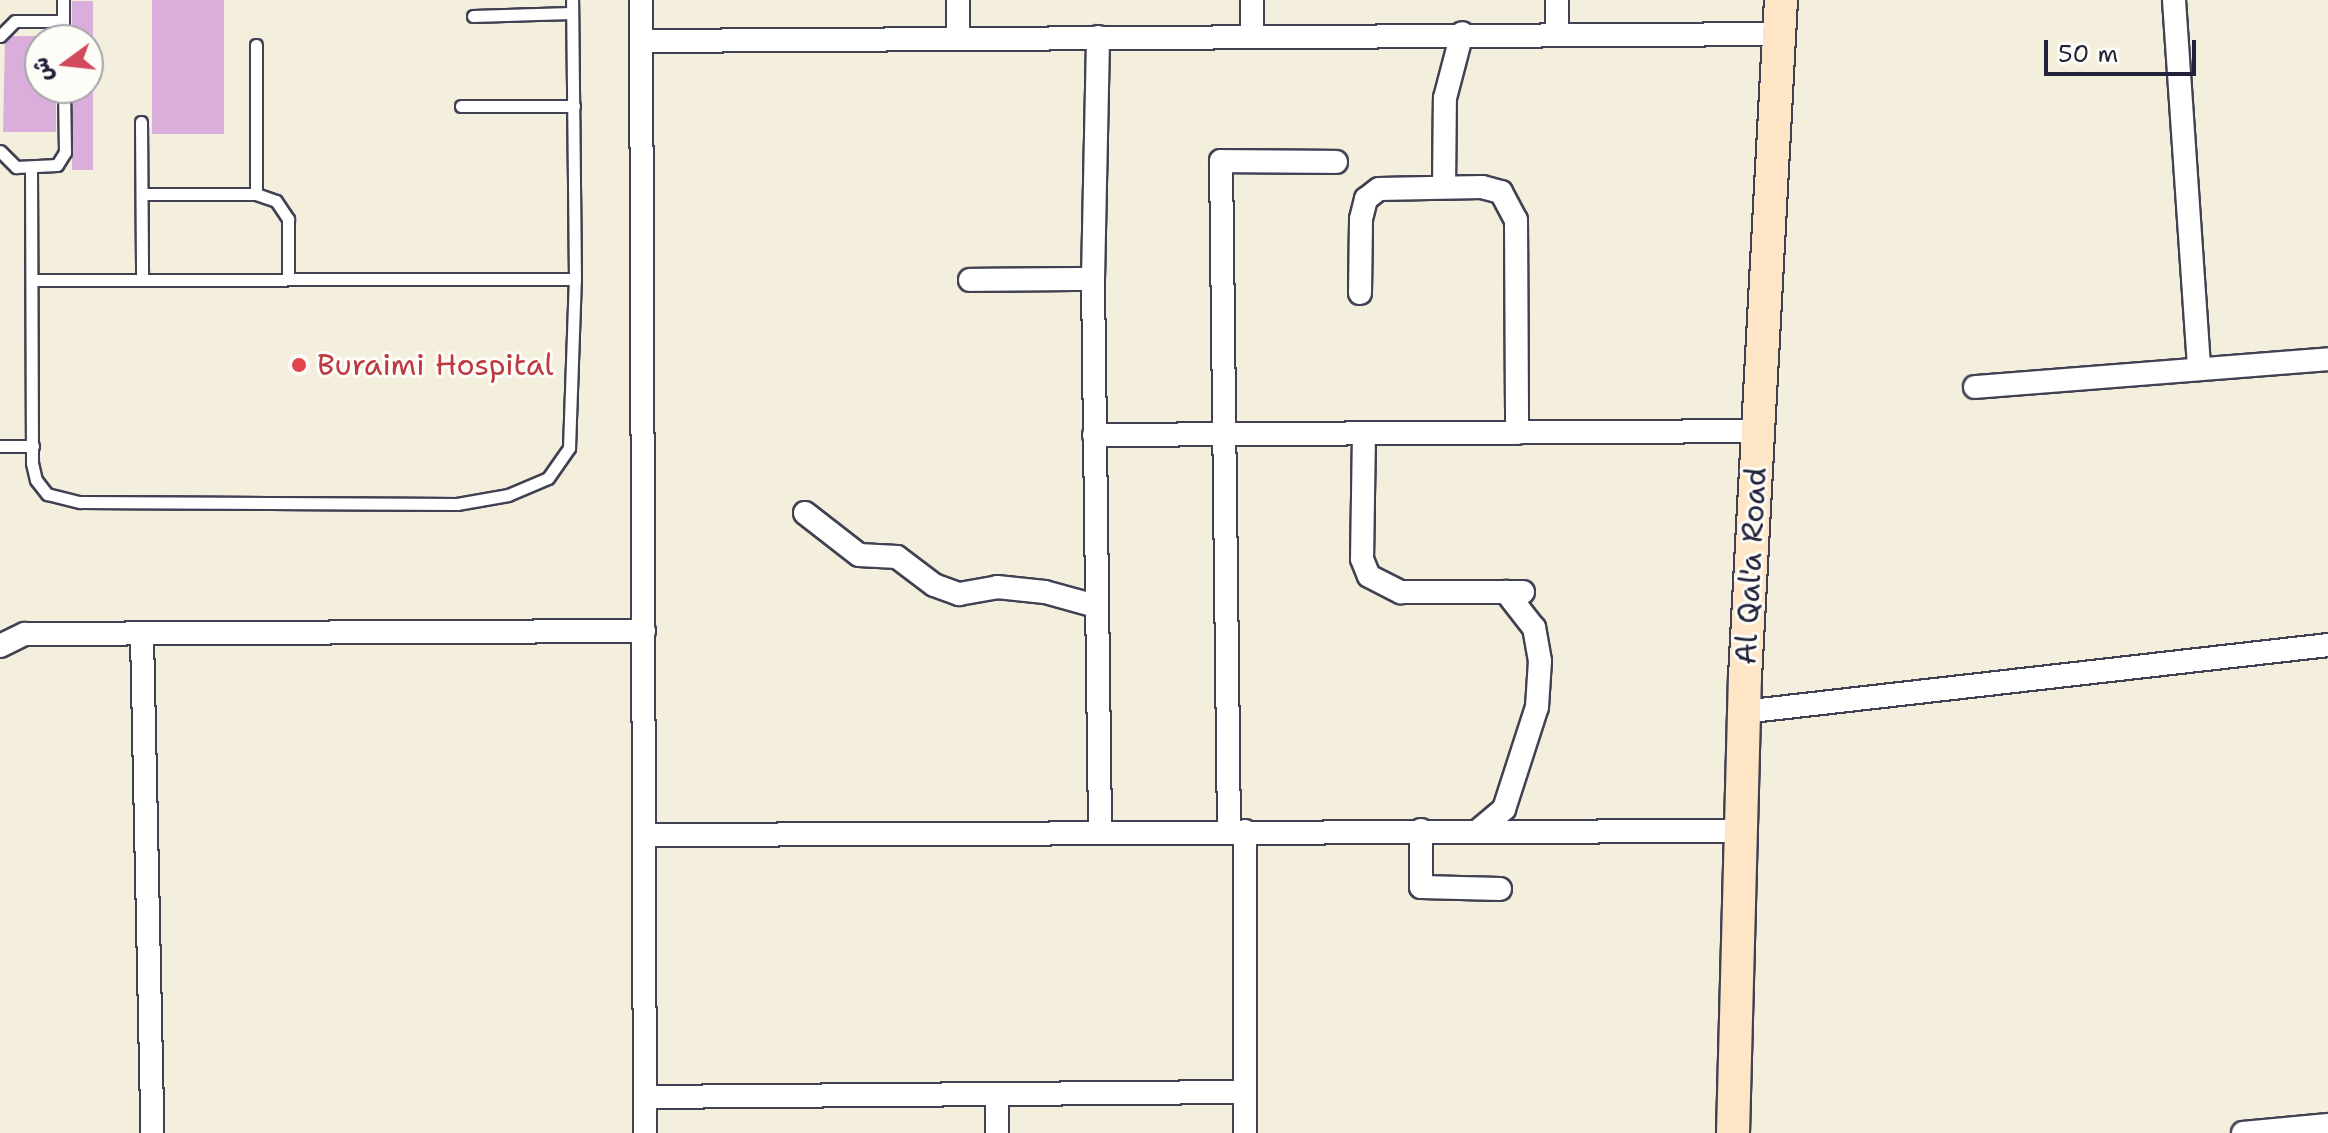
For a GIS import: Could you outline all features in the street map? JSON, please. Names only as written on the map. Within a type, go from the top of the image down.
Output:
[{"type":"street","points":[[641,0],[645,1133]]},
{"type":"street","points":[[958,0],[958,38]]},
{"type":"street","points":[[1252,0],[1252,34]]},
{"type":"street","points":[[1557,0],[1557,33]]},
{"type":"street","name":"Al Qal'a Road","points":[[1733,1133],[1743,712],[1781,0]]},
{"type":"street","points":[[2174,0],[2199,369]]},
{"type":"street","points":[[1444,187],[1445,98],[1462,33]]},
{"type":"street","points":[[641,41],[1252,34],[1780,34]]},
{"type":"street","points":[[1098,37],[1093,279],[1100,830]]},
{"type":"street","points":[[1245,1133],[1221,161],[1336,162]]},
{"type":"street","points":[[1360,293],[1366,199],[1379,189],[1444,187],[1501,192],[1516,220],[1517,433]]},
{"type":"street","points":[[970,280],[1093,279]]},
{"type":"street","points":[[1975,387],[2328,359]]},
{"type":"street","points":[[1094,435],[1759,431]]},
{"type":"street","points":[[1364,433],[1362,559],[1369,576],[1401,592],[1514,592],[1534,628],[1540,661],[1537,707],[1504,809],[1479,830]]},
{"type":"street","points":[[805,513],[859,555],[897,557],[934,585],[959,594],[997,587],[1045,592],[1096,606]]},
{"type":"street","points":[[0,646],[25,634],[644,631]]},
{"type":"street","points":[[142,635],[152,1133]]},
{"type":"street","points":[[1743,712],[2328,645]]},
{"type":"street","points":[[644,835],[1100,830],[1740,831]]},
{"type":"street","points":[[1421,830],[1421,887],[1500,889]]},
{"type":"street","points":[[645,1097],[1244,1092]]},
{"type":"street","points":[[997,1096],[997,1133]]},
{"type":"street","points":[[2243,1133],[2328,1125]]},
{"type":"lane","points":[[0,36],[15,21],[63,21],[63,0]]},
{"type":"lane","points":[[31,168],[33,446],[36,480],[63,502],[457,504],[508,495],[548,478],[569,448],[575,279],[572,6],[473,16]]},
{"type":"lane","points":[[256,45],[256,194]]},
{"type":"lane","points":[[0,151],[8,163],[31,168],[50,167],[62,159],[64,104]]},
{"type":"lane","points":[[461,106],[574,106]]},
{"type":"lane","points":[[141,122],[142,279]]},
{"type":"lane","points":[[142,194],[256,194],[276,201],[288,219],[288,279]]},
{"type":"lane","points":[[32,280],[575,279]]},
{"type":"lane","points":[[0,446],[33,446]]},
{"type":"building","points":[[152,0],[224,0],[224,134],[152,134]]},
{"type":"building","points":[[72,1],[93,1],[93,24],[72,24]]},
{"type":"building","points":[[12,36],[24,36],[24,104],[56,104],[56,132],[3,132],[5,43]]},
{"type":"building","points":[[72,104],[93,104],[93,170],[72,170]]},
{"type":"place","name":"Buraimi Hospital","points":[[299,365]]}]
